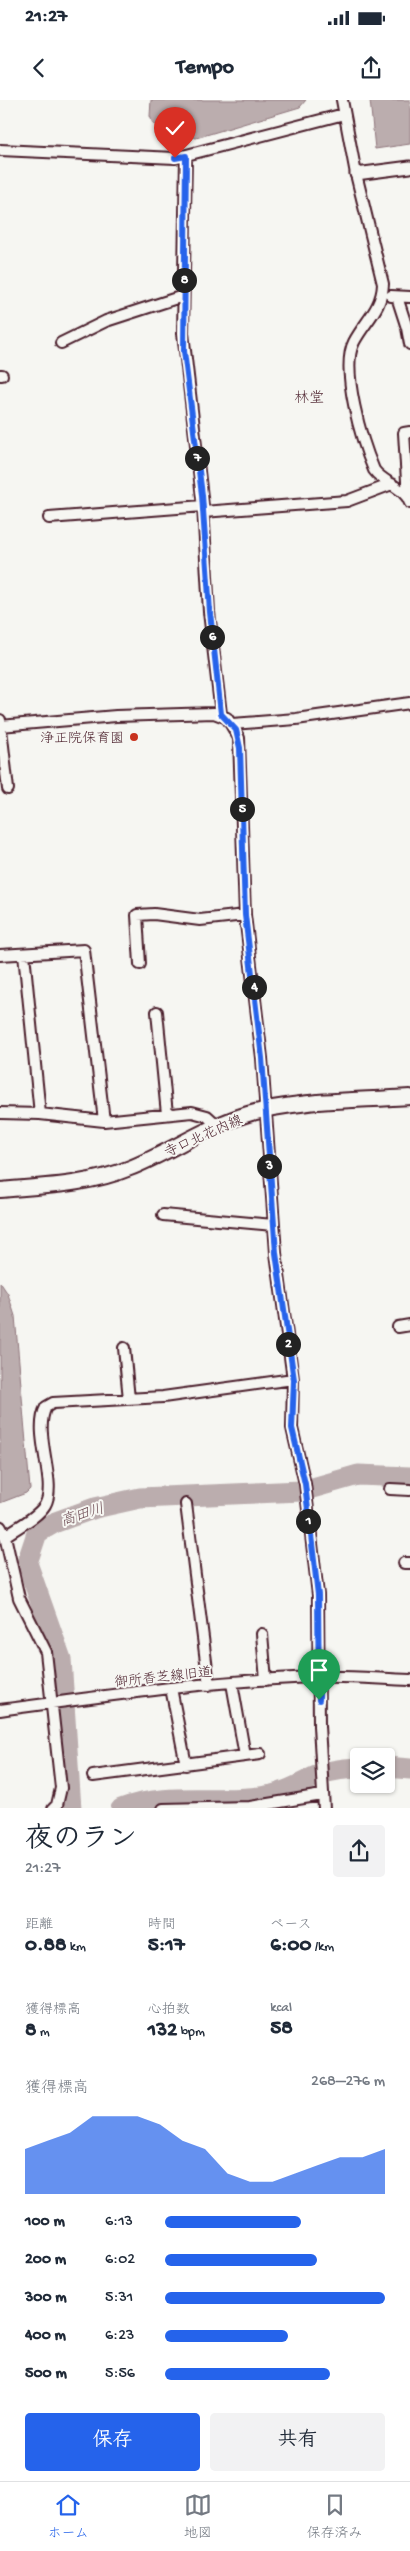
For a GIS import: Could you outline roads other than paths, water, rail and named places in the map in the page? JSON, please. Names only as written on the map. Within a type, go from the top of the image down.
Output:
[{"type":"main road","name":"寺口北花内線","points":[[0,1190],[68,1184],[111,1175],[218,1126],[266,1110],[293,1106],[410,1097]]},
{"type":"street","points":[[342,100],[356,174],[382,274],[383,296],[372,317],[354,343],[349,372],[351,388],[370,460],[379,476],[392,484],[409,500]]},
{"type":"street","points":[[0,150],[162,158],[186,156],[344,114]]},
{"type":"street","points":[[186,156],[183,296],[184,351],[203,509],[210,612],[221,714],[236,730],[240,748],[245,915],[262,1058],[279,1280],[294,1380],[292,1428],[305,1484],[306,1506],[318,1595],[321,1770],[324,1808]]},
{"type":"street","points":[[356,174],[410,167]]},
{"type":"street","points":[[61,343],[106,321],[183,296]]},
{"type":"street","points":[[383,296],[410,296]]},
{"type":"street","points":[[396,297],[407,328],[410,344]]},
{"type":"street","points":[[409,500],[404,433],[410,432]]},
{"type":"street","points":[[49,518],[347,501],[392,484]]},
{"type":"street","points":[[232,724],[410,704]]},
{"type":"street","points":[[8,789],[0,724],[152,714],[221,714]]},
{"type":"street","points":[[140,964],[137,915],[154,914],[200,920],[245,915]]},
{"type":"street","points":[[0,955],[84,950],[104,1121]]},
{"type":"street","points":[[24,954],[40,1114]]},
{"type":"street","points":[[157,1012],[167,1114]]},
{"type":"street","points":[[0,1113],[40,1114],[104,1121],[201,1112],[218,1126]]},
{"type":"street","points":[[163,1215],[274,1225]]},
{"type":"street","points":[[398,1327],[410,1325]]},
{"type":"street","points":[[124,1348],[129,1399]]},
{"type":"street","points":[[56,1807],[61,1788],[46,1652],[19,1598],[2,1531],[39,1512],[47,1498],[41,1422],[46,1406],[163,1397],[294,1380]]},
{"type":"street","points":[[390,1489],[410,1490]]},
{"type":"street","points":[[186,1504],[209,1685]]},
{"type":"street","points":[[262,1634],[266,1680]]},
{"type":"street","name":"御所香芝線旧道","points":[[0,1710],[171,1688],[266,1680],[320,1677],[410,1680]]},
{"type":"street","points":[[232,1683],[245,1756]]},
{"type":"street","points":[[171,1688],[186,1765]]},
{"type":"street","points":[[93,1776],[260,1754]]},
{"type":"street","points":[[163,1808],[250,1808],[322,1795]]},
{"type":"waterway","name":"高田川","points":[[71,1808],[61,1659],[27,1563],[37,1533],[56,1522],[95,1508],[140,1498],[302,1491],[358,1475],[410,1477]]},
{"type":"waterway","points":[[395,1768],[410,1769]]},
{"type":"waterway","points":[[124,1808],[158,1800],[235,1799],[272,1795],[325,1773],[350,1769]]},
{"type":"place","name":"浄正院保育園","points":[[134,737]]},
{"type":"district","name":"林堂","points":[[309,397]]}]
